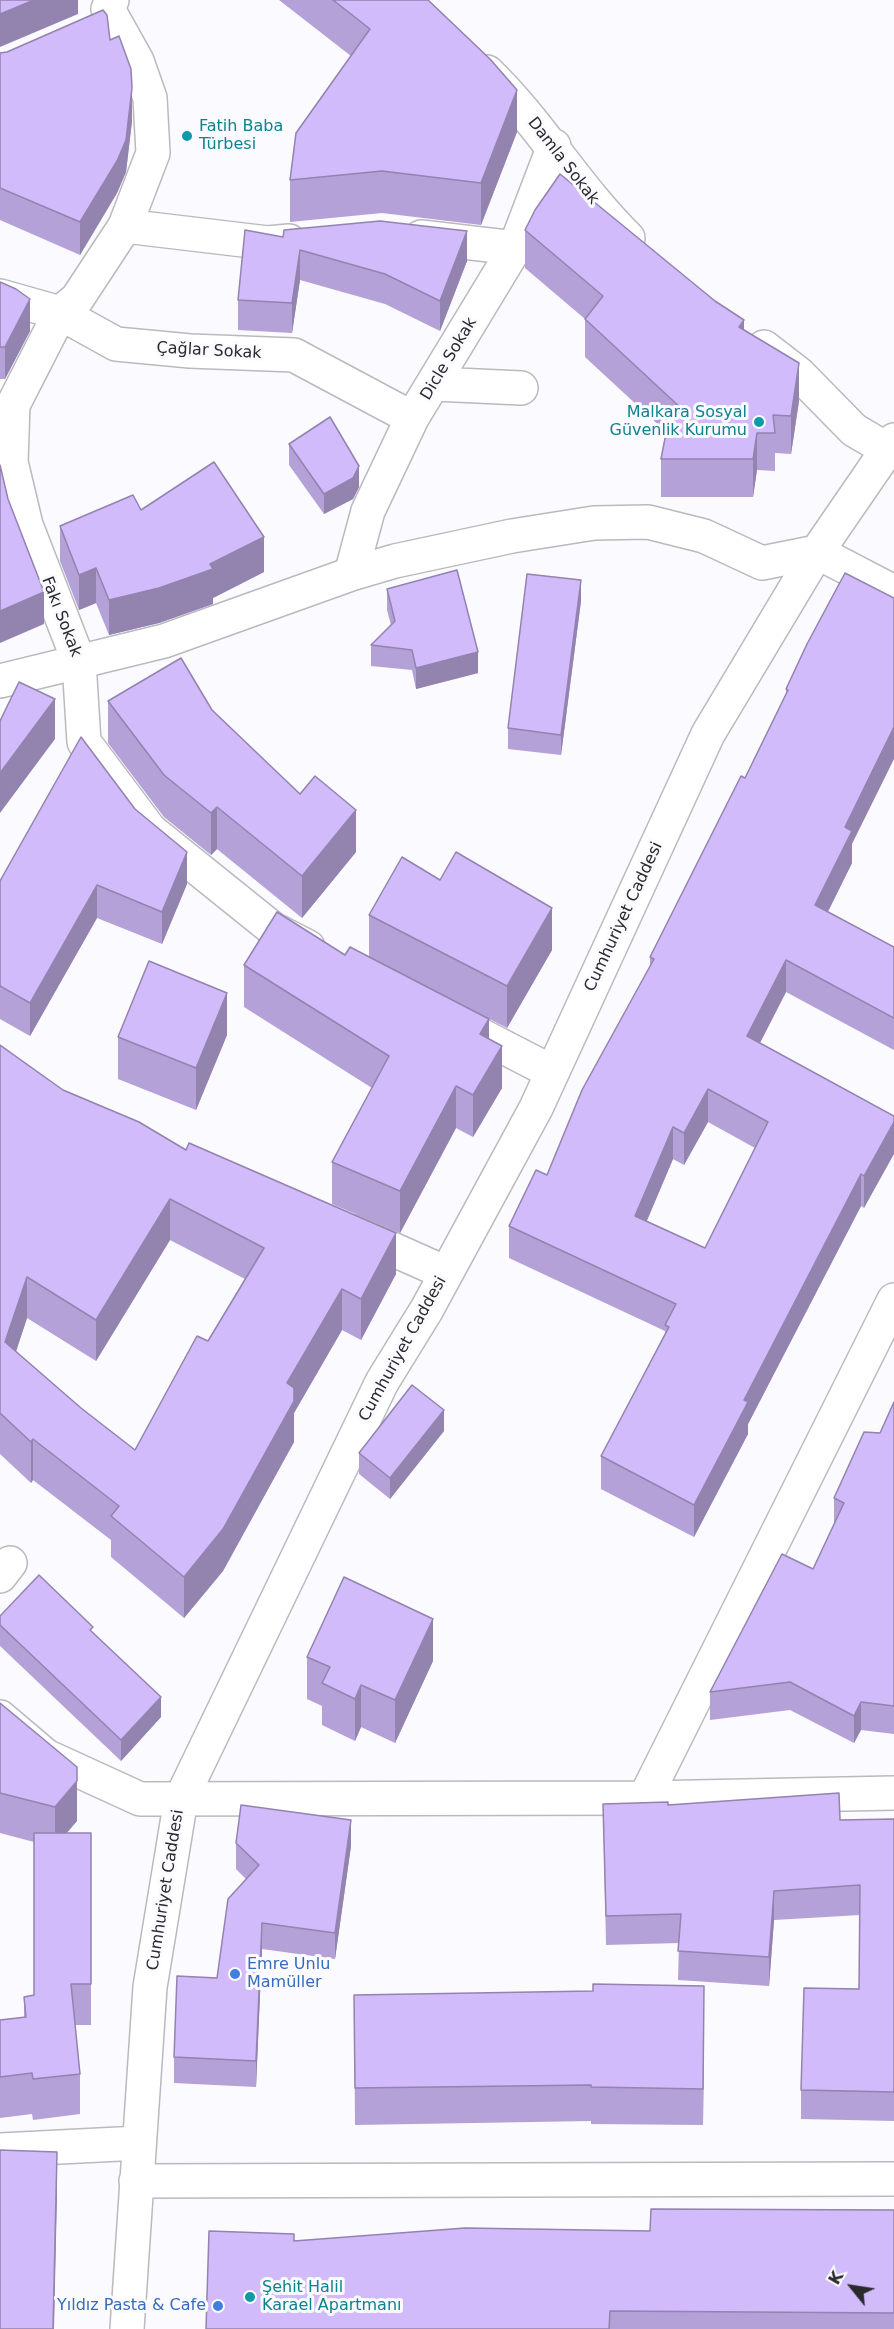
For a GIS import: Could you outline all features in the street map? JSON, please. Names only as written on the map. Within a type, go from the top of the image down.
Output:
[{"type":"street","points":[[81,33],[92,28],[110,4]]},
{"type":"street","name":"Fakı Sokak","points":[[110,4],[137,61],[150,98],[153,153],[125,226],[77,298],[60,313],[13,405],[11,462],[26,525],[79,662],[84,742],[150,830],[273,929],[335,960]]},
{"type":"street","name":"Damla Sokak","points":[[465,50],[504,88],[554,146],[606,216],[646,255]]},
{"type":"street","name":"Dicle Sokak","points":[[351,574],[368,511],[412,418],[435,384],[515,248],[554,146]]},
{"type":"street","points":[[125,226],[268,243],[324,237]]},
{"type":"street","points":[[391,233],[515,248]]},
{"type":"street","name":"Çağlar Sokak","points":[[0,296],[60,313],[116,344],[190,351],[294,355],[412,418]]},
{"type":"street","points":[[744,333],[800,374],[854,430],[891,445]]},
{"type":"street","points":[[435,384],[521,387]]},
{"type":"street","name":"Cumhuriyet Caddesi","points":[[127,2329],[150,1988],[181,1799],[382,1383],[446,1273],[536,1108],[708,734],[817,552],[891,445]]},
{"type":"street","points":[[0,681],[164,641],[351,574],[395,561],[512,536],[594,523],[648,522],[704,536],[762,563],[817,552],[894,591]]},
{"type":"street","points":[[438,1013],[552,1072]]},
{"type":"street","points":[[321,1219],[446,1273]]},
{"type":"street","points":[[645,1798],[894,1300]]},
{"type":"street","points":[[0,1717],[46,1756],[141,1799],[645,1798],[894,1793]]},
{"type":"street","points":[[0,2150],[139,2143]]},
{"type":"street","points":[[136,2181],[894,2179]]},
{"type":"building","points":[[0,0],[34,0],[0,14]]},
{"type":"building","points":[[333,0],[428,0],[490,59],[517,90],[481,183],[382,171],[290,180],[296,133],[370,29]]},
{"type":"building","points":[[103,10],[107,15],[110,40],[119,36],[131,69],[132,88],[126,140],[117,161],[80,222],[0,188],[0,53]]},
{"type":"building","points":[[560,174],[715,301],[744,320],[739,327],[799,363],[791,416],[773,415],[775,433],[757,433],[753,459],[661,459],[667,428],[683,410],[585,319],[603,296],[525,230],[535,210]]},
{"type":"building","points":[[380,221],[467,231],[440,301],[385,274],[300,250],[292,303],[238,300],[245,230],[283,237],[284,230]]},
{"type":"building","points":[[0,282],[30,299],[5,347],[0,347]]},
{"type":"building","points":[[330,417],[359,466],[353,478],[324,494],[289,444]]},
{"type":"building","points":[[214,462],[264,537],[210,564],[213,569],[159,588],[109,600],[96,568],[79,575],[60,526],[133,495],[141,510]]},
{"type":"building","points":[[0,465],[8,499],[44,592],[0,611]]},
{"type":"building","points":[[457,570],[478,652],[416,668],[412,650],[371,645],[395,621],[387,589]]},
{"type":"building","points":[[845,573],[894,598],[894,727],[845,827],[852,831],[815,905],[894,947],[894,1018],[786,960],[747,1036],[894,1116],[894,1122],[864,1176],[861,1174],[744,1400],[748,1402],[694,1505],[601,1456],[669,1327],[665,1325],[676,1304],[509,1226],[536,1170],[547,1175],[582,1090],[654,959],[650,957],[741,776],[745,778],[788,690],[786,689]],"holes":[[[708,1089],[768,1122],[705,1248],[635,1216],[673,1127],[684,1133]]]},
{"type":"building","points":[[527,574],[581,580],[561,735],[508,728]]},
{"type":"building","points":[[181,658],[212,710],[300,794],[315,776],[356,810],[302,876],[217,807],[211,813],[164,775],[108,701]]},
{"type":"building","points":[[19,682],[55,699],[0,773],[0,721]]},
{"type":"building","points":[[81,737],[135,809],[187,852],[162,912],[97,885],[30,1003],[0,986],[0,881]]},
{"type":"building","points":[[456,852],[552,908],[507,986],[369,915],[402,857],[440,880]]},
{"type":"building","points":[[277,912],[345,955],[350,947],[489,1019],[480,1034],[502,1046],[473,1095],[456,1086],[400,1191],[332,1162],[389,1056],[244,965]]},
{"type":"building","points":[[149,961],[227,993],[196,1068],[118,1037]]},
{"type":"building","points":[[0,1045],[63,1090],[139,1122],[186,1150],[189,1143],[396,1233],[361,1299],[342,1289],[287,1383],[294,1388],[294,1401],[223,1529],[184,1577],[111,1516],[119,1506],[33,1439],[31,1442],[0,1413]],"holes":[[[170,1199],[264,1248],[208,1341],[197,1336],[135,1450],[81,1408],[5,1342],[27,1277],[96,1320]]]},
{"type":"building","points":[[412,1385],[444,1410],[390,1478],[359,1453]]},
{"type":"building","points":[[894,1402],[894,1706],[861,1702],[854,1716],[790,1682],[710,1692],[782,1554],[813,1569],[844,1503],[834,1498],[864,1432],[880,1433]]},
{"type":"building","points":[[39,1575],[93,1627],[90,1630],[161,1697],[121,1740],[0,1625],[0,1616]]},
{"type":"building","points":[[344,1577],[433,1619],[395,1700],[361,1685],[355,1699],[322,1683],[330,1667],[307,1657]]},
{"type":"building","points":[[0,1703],[77,1767],[77,1781],[55,1807],[0,1793]]},
{"type":"building","points":[[839,1793],[840,1820],[894,1819],[894,2092],[801,2090],[804,1988],[859,1989],[860,1885],[774,1891],[769,1957],[678,1951],[681,1914],[606,1916],[603,1804],[668,1802],[668,1805]]},
{"type":"building","points":[[241,1805],[351,1820],[335,1933],[262,1923],[256,2061],[174,2057],[177,1976],[217,1978],[228,1899],[259,1865],[236,1843]]},
{"type":"building","points":[[34,1833],[91,1833],[91,1984],[71,1984],[80,2074],[33,2079],[32,2073],[0,2077],[0,2020],[26,2017],[24,1997],[34,1995]]},
{"type":"building","points":[[593,1984],[704,1986],[703,2089],[591,2087],[591,2085],[355,2088],[354,1995],[593,1991]]},
{"type":"building","points":[[0,2150],[57,2152],[53,2329],[0,2329]]},
{"type":"building","points":[[651,2209],[894,2210],[894,2313],[610,2311],[609,2329],[206,2329],[209,2231],[294,2234],[294,2241],[465,2228],[650,2231]]},
{"type":"place","name":"Fatih Baba Türbesi","points":[[187,136]]},
{"type":"place","name":"Malkara Sosyal Güvenlik Kurumu","points":[[759,422]]},
{"type":"place","name":"Emre Unlu Mamüller","points":[[235,1974]]},
{"type":"place","name":"Şehit Halil Karael Apartmanı","points":[[250,2297]]},
{"type":"place","name":"Yıldız Pasta & Cafe","points":[[218,2306]]}]
